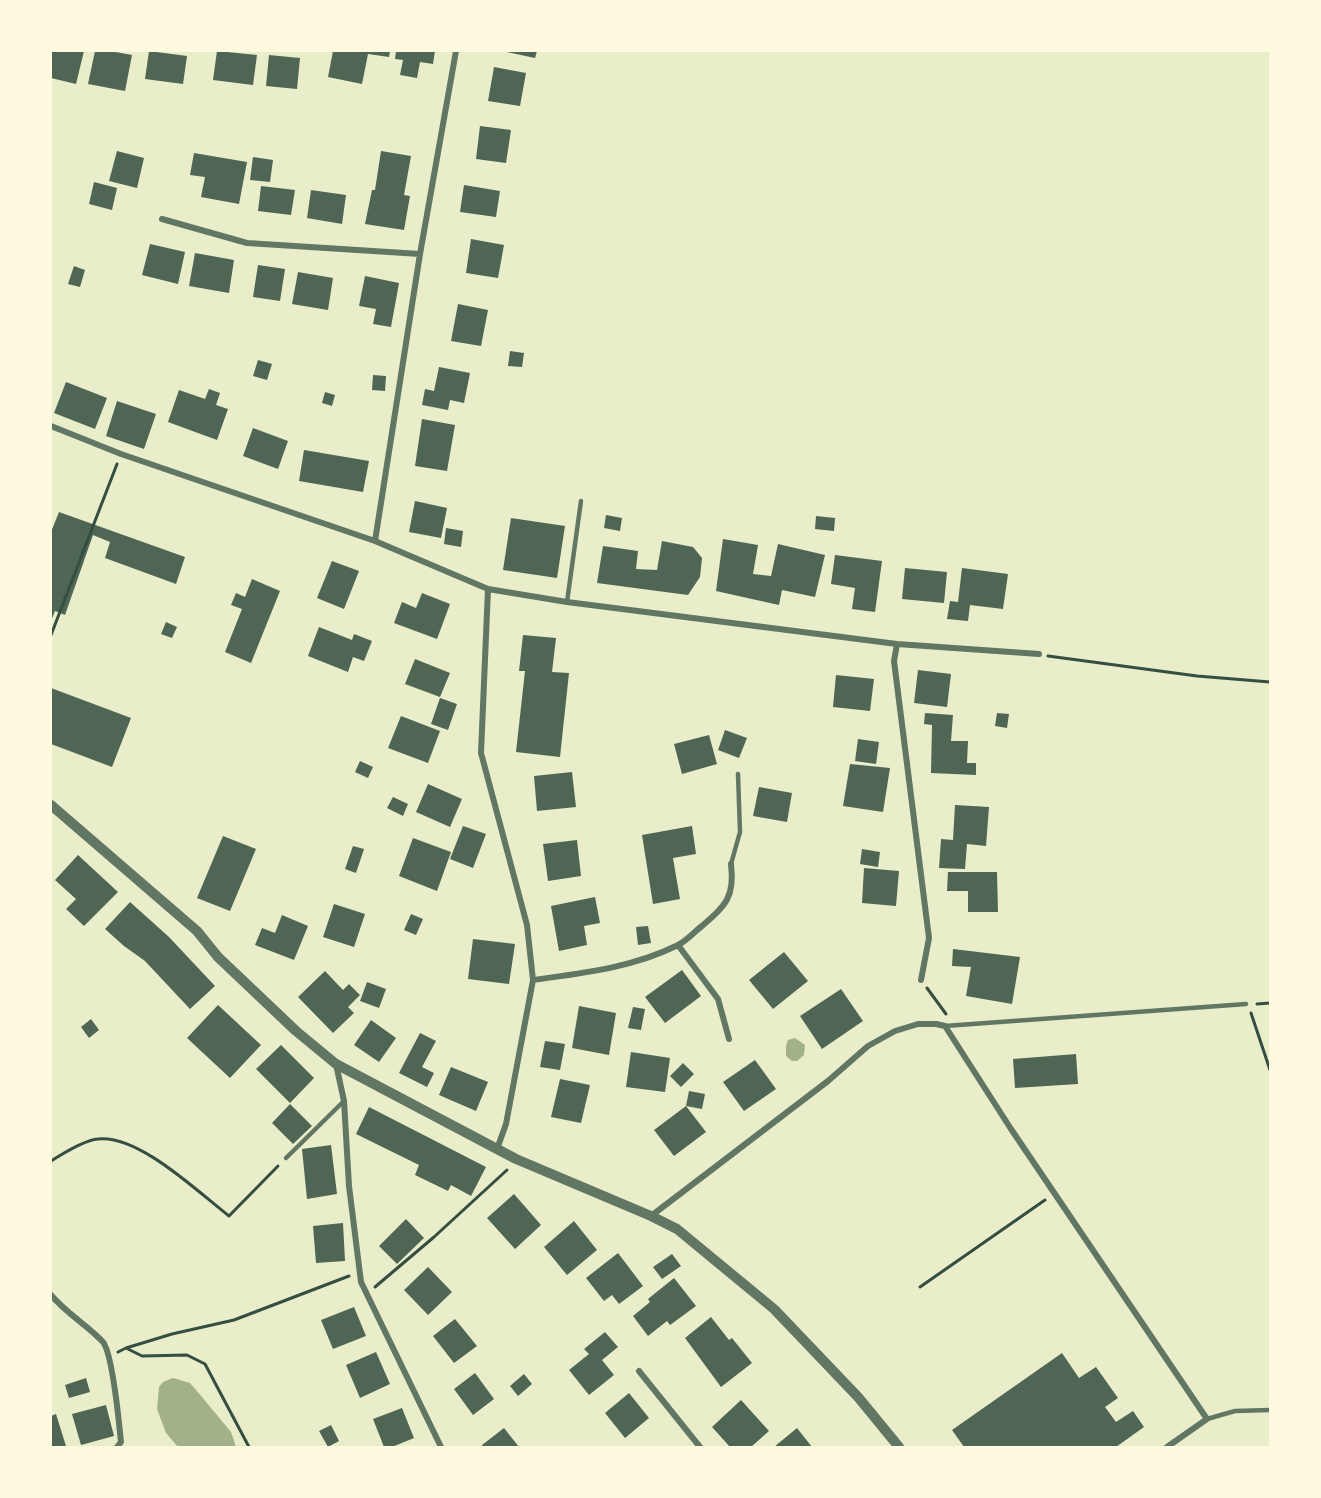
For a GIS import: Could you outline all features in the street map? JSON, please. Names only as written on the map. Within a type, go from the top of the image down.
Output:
[{"type":"street","points":[[375,542],[420,254],[456,51]]},
{"type":"street","points":[[162,219],[247,243],[420,254]]},
{"type":"street","points":[[51,426],[121,454],[375,542],[488,589],[567,602],[897,644],[1039,654]]},
{"type":"street","points":[[488,589],[481,753],[527,925],[533,980],[506,1124],[497,1149]]},
{"type":"street","points":[[897,644],[894,661],[930,938],[921,980]]},
{"type":"street","points":[[51,805],[189,924],[218,957],[280,1016],[336,1064],[516,1159],[677,1229],[774,1309],[858,1397],[899,1447]]},
{"type":"street","points":[[533,980],[620,967],[678,945],[715,915],[728,900],[734,884],[731,864]]},
{"type":"street","points":[[678,945],[718,999],[729,1039]]},
{"type":"street","points":[[651,1216],[828,1081],[868,1047],[895,1031],[918,1024],[945,1026],[1054,1194],[1207,1419],[1167,1447]]},
{"type":"street","points":[[336,1064],[344,1101],[349,1186],[359,1272],[366,1293],[441,1447]]},
{"type":"street","points":[[52,1299],[104,1344],[119,1419],[121,1442],[117,1447]]},
{"type":"street","points":[[639,1371],[700,1447]]},
{"type":"lane","points":[[567,602],[581,501]]},
{"type":"lane","points":[[731,864],[741,832],[738,774]]},
{"type":"lane","points":[[945,1026],[1246,1004]]},
{"type":"lane","points":[[286,1158],[344,1101]]},
{"type":"lane","points":[[1207,1419],[1235,1412],[1270,1410]]},
{"type":"path","points":[[51,635],[121,454]]},
{"type":"path","points":[[1039,654],[1197,676],[1270,682]]},
{"type":"path","points":[[921,980],[946,1012],[945,1026]]},
{"type":"path","points":[[1246,1004],[1254,1018],[1270,1070]]},
{"type":"path","points":[[51,1161],[97,1139],[119,1141],[145,1151],[229,1216],[286,1158]]},
{"type":"path","points":[[366,1293],[434,1237],[514,1164],[516,1159]]},
{"type":"path","points":[[920,1287],[1054,1194]]},
{"type":"path","points":[[108,1356],[172,1334],[234,1320],[359,1272]]},
{"type":"path","points":[[126,1348],[142,1356],[187,1355],[205,1364],[249,1447]]},
{"type":"shaded area","points":[[795,1038],[805,1045],[804,1055],[797,1061],[792,1061],[786,1056],[786,1046],[788,1040]]},
{"type":"shaded area","points":[[173,1378],[190,1383],[231,1432],[236,1447],[178,1447],[166,1433],[157,1409],[159,1387],[163,1382]]},
{"type":"building","points":[[51,51],[84,51],[76,84],[51,78]]},
{"type":"building","points":[[95,51],[132,55],[125,91],[88,84]]},
{"type":"building","points":[[149,51],[187,56],[183,84],[145,79]]},
{"type":"building","points":[[217,51],[257,55],[253,85],[213,80]]},
{"type":"building","points":[[333,51],[390,51],[389,57],[368,54],[362,84],[328,77]]},
{"type":"building","points":[[396,51],[435,51],[433,64],[420,62],[417,78],[400,75],[403,60],[395,59]]},
{"type":"building","points":[[502,51],[537,51],[535,58]]},
{"type":"building","points":[[269,55],[300,58],[297,89],[266,86]]},
{"type":"building","points":[[494,67],[526,73],[520,106],[488,101]]},
{"type":"building","points":[[480,126],[511,130],[506,163],[476,159]]},
{"type":"building","points":[[117,151],[144,158],[137,188],[109,181]]},
{"type":"building","points":[[381,151],[411,156],[404,195],[410,196],[404,230],[365,224],[372,190],[375,190]]},
{"type":"building","points":[[194,153],[247,162],[239,204],[201,197],[205,177],[190,175]]},
{"type":"building","points":[[253,157],[273,160],[270,182],[250,180]]},
{"type":"building","points":[[94,182],[117,188],[112,210],[89,204]]},
{"type":"building","points":[[464,185],[500,191],[496,217],[460,212]]},
{"type":"building","points":[[261,186],[295,190],[291,215],[258,211]]},
{"type":"building","points":[[311,190],[346,195],[342,224],[307,218]]},
{"type":"building","points":[[471,239],[504,245],[498,278],[466,273]]},
{"type":"building","points":[[150,244],[185,252],[178,284],[142,275]]},
{"type":"building","points":[[195,253],[234,260],[229,293],[189,286]]},
{"type":"building","points":[[258,265],[285,269],[280,301],[253,297]]},
{"type":"building","points":[[74,266],[85,270],[80,287],[68,284]]},
{"type":"building","points":[[298,272],[333,278],[328,310],[292,304]]},
{"type":"building","points":[[365,276],[399,283],[391,327],[373,324],[376,309],[359,306]]},
{"type":"building","points":[[458,304],[488,310],[481,346],[451,341]]},
{"type":"building","points":[[510,351],[524,353],[522,367],[508,366]]},
{"type":"building","points":[[258,360],[272,364],[267,380],[253,376]]},
{"type":"building","points":[[439,367],[470,373],[464,403],[450,400],[448,410],[422,405],[425,389],[434,391]]},
{"type":"building","points":[[373,375],[386,376],[385,391],[372,390]]},
{"type":"building","points":[[66,382],[107,398],[95,429],[54,413]]},
{"type":"building","points":[[209,389],[220,393],[216,405],[228,409],[217,440],[168,422],[179,390],[205,399]]},
{"type":"building","points":[[325,392],[335,395],[332,406],[322,403]]},
{"type":"building","points":[[117,401],[156,414],[144,449],[106,436]]},
{"type":"building","points":[[422,419],[455,425],[447,471],[415,466]]},
{"type":"building","points":[[253,428],[288,441],[278,469],[243,456]]},
{"type":"building","points":[[304,450],[369,461],[363,492],[299,481]]},
{"type":"building","points":[[415,501],[447,508],[441,538],[409,532]]},
{"type":"building","points":[[59,512],[185,557],[176,584],[105,558],[110,542],[93,535],[65,615],[55,611],[51,621],[51,532]]},
{"type":"building","points":[[606,515],[622,518],[620,531],[604,528]]},
{"type":"building","points":[[816,516],[835,518],[834,531],[815,529]]},
{"type":"building","points":[[511,518],[565,526],[557,578],[503,570]]},
{"type":"building","points":[[446,528],[463,531],[461,547],[444,544]]},
{"type":"building","points":[[723,539],[758,545],[753,574],[771,576],[778,544],[825,555],[815,597],[782,590],[779,605],[716,591]]},
{"type":"building","points":[[662,541],[693,547],[702,558],[700,577],[688,595],[597,583],[603,546],[638,551],[636,569],[657,570]]},
{"type":"building","points":[[835,555],[882,561],[875,612],[852,609],[855,588],[831,584]]},
{"type":"building","points":[[332,561],[359,571],[344,609],[317,598]]},
{"type":"building","points":[[905,568],[947,572],[944,603],[902,599]]},
{"type":"building","points":[[962,568],[1008,574],[1003,609],[970,605],[968,621],[947,619],[950,601],[958,602]]},
{"type":"building","points":[[252,579],[280,591],[251,663],[225,652],[242,609],[231,605],[236,593],[245,597]]},
{"type":"building","points":[[422,593],[450,604],[437,639],[394,623],[402,602],[416,608]]},
{"type":"building","points":[[166,622],[177,627],[172,638],[161,634]]},
{"type":"building","points":[[319,627],[352,640],[354,634],[372,641],[364,661],[353,657],[348,672],[308,656]]},
{"type":"building","points":[[523,635],[556,638],[552,672],[569,673],[560,757],[516,752],[525,671],[519,671]]},
{"type":"building","points":[[415,659],[450,673],[440,697],[405,684]]},
{"type":"building","points":[[918,670],[951,674],[947,707],[914,703]]},
{"type":"building","points":[[836,675],[874,679],[870,711],[833,707]]},
{"type":"building","points":[[51,688],[131,718],[112,767],[51,744]]},
{"type":"building","points":[[440,698],[457,704],[448,730],[431,724]]},
{"type":"building","points":[[925,713],[953,715],[951,741],[968,741],[967,763],[976,763],[976,775],[931,773],[932,725],[924,724]]},
{"type":"building","points":[[997,713],[1009,714],[1007,728],[995,726]]},
{"type":"building","points":[[401,716],[440,731],[428,763],[388,748]]},
{"type":"building","points":[[725,730],[747,738],[739,758],[718,750]]},
{"type":"building","points":[[709,735],[717,764],[682,774],[674,744]]},
{"type":"building","points":[[858,739],[879,742],[876,764],[855,761]]},
{"type":"building","points":[[360,761],[373,767],[368,778],[355,772]]},
{"type":"building","points":[[850,764],[890,768],[883,812],[843,806]]},
{"type":"building","points":[[572,772],[576,807],[537,811],[534,776]]},
{"type":"building","points":[[428,784],[462,799],[450,827],[416,812]]},
{"type":"building","points":[[759,787],[792,793],[787,822],[753,816]]},
{"type":"building","points":[[393,797],[408,804],[403,816],[387,808]]},
{"type":"building","points":[[955,805],[989,807],[986,846],[967,844],[965,869],[939,868],[941,839],[953,840]]},
{"type":"building","points":[[463,826],[486,834],[473,868],[450,859]]},
{"type":"building","points":[[692,826],[696,854],[673,858],[680,899],[653,904],[642,835]]},
{"type":"building","points":[[223,836],[256,849],[230,911],[197,898]]},
{"type":"building","points":[[413,838],[451,852],[437,891],[399,876]]},
{"type":"building","points":[[577,840],[581,876],[548,881],[543,844]]},
{"type":"building","points":[[353,846],[364,849],[356,873],[345,869]]},
{"type":"building","points":[[862,849],[880,852],[878,867],[860,864]]},
{"type":"building","points":[[78,855],[118,892],[84,926],[66,909],[76,899],[55,880]]},
{"type":"building","points":[[864,868],[899,871],[896,906],[862,903]]},
{"type":"building","points":[[948,872],[997,872],[998,912],[968,912],[968,891],[947,891]]},
{"type":"building","points":[[595,897],[600,923],[584,926],[587,945],[559,951],[551,906]]},
{"type":"building","points":[[130,902],[169,937],[215,986],[190,1009],[145,961],[105,929]]},
{"type":"building","points":[[334,904],[365,914],[354,947],[323,937]]},
{"type":"building","points":[[411,914],[423,919],[416,935],[404,930]]},
{"type":"building","points":[[282,915],[308,926],[294,960],[255,945],[262,928],[275,933]]},
{"type":"building","points":[[648,926],[651,943],[638,945],[636,927]]},
{"type":"building","points":[[473,939],[515,944],[509,984],[468,979]]},
{"type":"building","points":[[953,949],[1020,957],[1012,1004],[966,996],[971,967],[952,966]]},
{"type":"building","points":[[784,952],[808,981],[773,1009],[749,980]]},
{"type":"building","points":[[682,970],[701,996],[665,1023],[645,997]]},
{"type":"building","points":[[325,971],[343,990],[349,984],[360,995],[348,1007],[354,1013],[333,1033],[298,997]]},
{"type":"building","points":[[367,982],[386,989],[379,1008],[360,1001]]},
{"type":"building","points":[[841,989],[863,1021],[822,1049],[800,1016]]},
{"type":"building","points":[[218,1005],[261,1045],[230,1078],[187,1038]]},
{"type":"building","points":[[579,1006],[616,1013],[609,1055],[572,1048]]},
{"type":"building","points":[[633,1007],[645,1009],[641,1030],[628,1028]]},
{"type":"building","points":[[91,1019],[99,1030],[89,1038],[81,1027]]},
{"type":"building","points":[[371,1020],[396,1038],[379,1062],[354,1045]]},
{"type":"building","points":[[420,1033],[436,1041],[422,1067],[434,1073],[427,1087],[399,1073]]},
{"type":"building","points":[[545,1041],[565,1044],[560,1070],[540,1067]]},
{"type":"building","points":[[281,1045],[314,1078],[290,1103],[256,1069]]},
{"type":"building","points":[[631,1052],[670,1058],[665,1092],[626,1087]]},
{"type":"building","points":[[1076,1054],[1078,1084],[1015,1088],[1013,1059]]},
{"type":"building","points":[[755,1060],[776,1089],[744,1111],[723,1082]]},
{"type":"building","points":[[683,1063],[694,1074],[681,1087],[670,1076]]},
{"type":"building","points":[[451,1067],[488,1082],[476,1111],[439,1095]]},
{"type":"building","points":[[560,1079],[590,1085],[581,1123],[551,1117]]},
{"type":"building","points":[[689,1091],[705,1094],[702,1109],[686,1106]]},
{"type":"building","points":[[290,1104],[312,1126],[293,1144],[272,1123]]},
{"type":"building","points":[[686,1106],[706,1132],[674,1156],[654,1130]]},
{"type":"building","points":[[369,1107],[486,1167],[471,1196],[451,1185],[448,1191],[415,1175],[419,1165],[356,1134]]},
{"type":"building","points":[[331,1145],[337,1194],[307,1199],[302,1149]]},
{"type":"building","points":[[514,1194],[541,1225],[515,1249],[487,1218]]},
{"type":"building","points":[[406,1219],[424,1238],[397,1264],[379,1246]]},
{"type":"building","points":[[574,1221],[597,1250],[567,1275],[544,1247]]},
{"type":"building","points":[[343,1223],[345,1261],[316,1263],[313,1226]]},
{"type":"building","points":[[618,1253],[643,1286],[619,1304],[612,1295],[604,1301],[586,1278]]},
{"type":"building","points":[[672,1254],[681,1266],[662,1279],[653,1267]]},
{"type":"building","points":[[428,1267],[452,1292],[428,1315],[404,1290]]},
{"type":"building","points":[[674,1278],[696,1306],[670,1325],[667,1321],[648,1336],[633,1316],[650,1302],[648,1299]]},
{"type":"building","points":[[354,1307],[366,1336],[333,1349],[321,1320]]},
{"type":"building","points":[[711,1317],[729,1340],[732,1338],[752,1363],[721,1387],[685,1338]]},
{"type":"building","points":[[455,1319],[477,1346],[454,1363],[433,1336]]},
{"type":"building","points":[[605,1332],[618,1347],[602,1360],[614,1375],[589,1395],[569,1370],[589,1354],[584,1349]]},
{"type":"building","points":[[376,1352],[390,1384],[360,1398],[346,1365]]},
{"type":"building","points":[[1062,1353],[1079,1378],[1096,1367],[1118,1398],[1105,1407],[1116,1422],[1133,1411],[1144,1427],[1116,1447],[964,1447],[952,1430]]},
{"type":"building","points":[[475,1373],[494,1399],[473,1415],[454,1389]]},
{"type":"building","points":[[524,1374],[532,1384],[518,1396],[510,1386]]},
{"type":"building","points":[[86,1378],[90,1392],[69,1398],[65,1385]]},
{"type":"building","points":[[629,1393],[649,1418],[625,1438],[605,1413]]},
{"type":"building","points":[[741,1400],[769,1431],[751,1447],[730,1447],[712,1427]]},
{"type":"building","points":[[106,1405],[114,1436],[81,1445],[72,1414]]},
{"type":"building","points":[[402,1408],[414,1438],[392,1447],[384,1447],[373,1419]]},
{"type":"building","points":[[56,1414],[66,1446],[62,1447],[51,1447],[51,1416]]},
{"type":"building","points":[[331,1425],[339,1441],[328,1447],[319,1431]]},
{"type":"building","points":[[504,1428],[519,1447],[483,1447],[482,1445]]},
{"type":"building","points":[[797,1428],[812,1447],[774,1447]]}]
